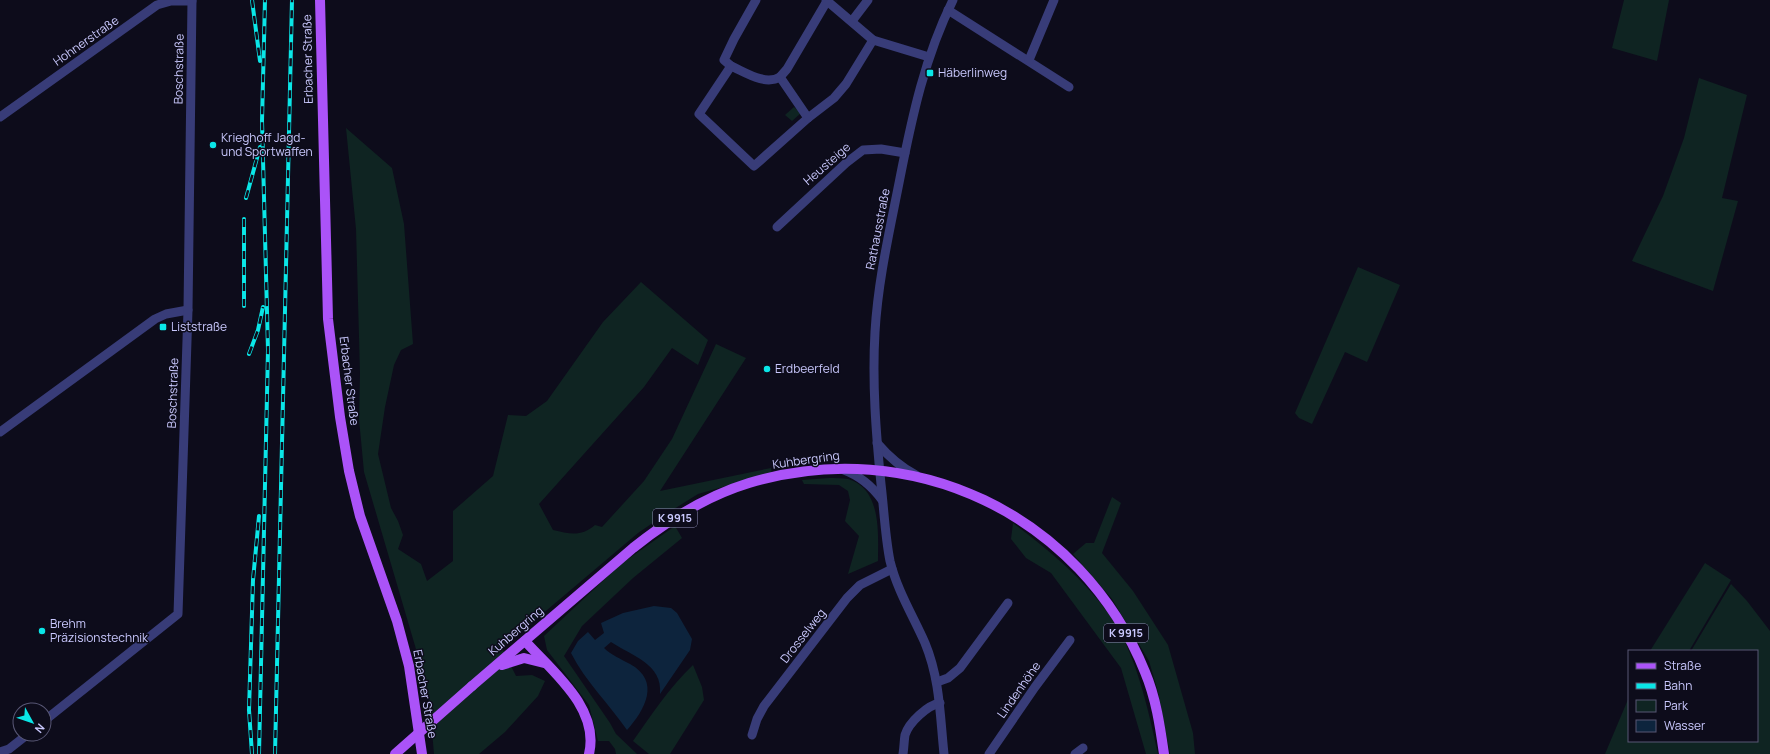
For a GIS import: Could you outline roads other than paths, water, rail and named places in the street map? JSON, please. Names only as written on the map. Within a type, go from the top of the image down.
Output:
[{"type":"main road","name":"Erbacher Straße","points":[[320,0],[328,319],[340,417],[349,471],[360,516],[397,621],[409,666],[422,754]]},
{"type":"main road","name":"Kuhbergring","points":[[395,754],[472,686],[655,530],[688,509],[714,496],[754,482],[794,472],[837,468],[880,470],[916,475],[946,484],[999,508],[1043,536],[1067,556],[1090,579],[1110,606],[1132,643],[1145,672],[1154,699],[1164,754]]},
{"type":"main road","points":[[525,641],[565,683],[580,705],[589,727],[589,754]]},
{"type":"main road","points":[[491,670],[518,659],[531,659],[546,663]]},
{"type":"street","points":[[756,0],[724,60],[731,66],[765,80],[774,81],[787,69],[827,0],[873,40],[929,57]]},
{"type":"street","points":[[852,21],[868,0]]},
{"type":"street","name":"Rathausstraße","points":[[892,569],[877,443],[874,378],[877,309],[885,249],[914,112],[929,57],[953,0]]},
{"type":"street","points":[[1029,60],[1054,0]]},
{"type":"street","name":"Hohnerstraße","points":[[0,117],[157,5],[171,1],[192,1]]},
{"type":"street","name":"Boschstraße","points":[[52,715],[178,614],[188,310],[192,1]]},
{"type":"street","points":[[948,10],[1029,60],[1069,87]]},
{"type":"street","points":[[731,66],[699,114],[754,166],[808,118],[834,98],[846,84],[873,40]]},
{"type":"street","points":[[780,77],[808,118]]},
{"type":"street","name":"Heusteige","points":[[777,227],[846,163],[863,150],[881,148],[905,153]]},
{"type":"street","points":[[0,432],[155,319],[166,314],[188,310]]},
{"type":"street","points":[[877,443],[891,459],[902,468],[916,475]]},
{"type":"street","points":[[837,468],[850,472],[863,479],[875,490],[883,501]]},
{"type":"street","points":[[892,569],[910,614],[925,644],[937,682],[944,754]]},
{"type":"street","name":"Drosselweg","points":[[752,735],[757,719],[764,706],[847,598],[860,585],[892,569]]},
{"type":"street","points":[[937,682],[948,678],[960,668],[1008,603]]},
{"type":"street","name":"Lindenhöhe","points":[[990,754],[1035,687],[1070,640]]},
{"type":"street","points":[[903,754],[905,734],[914,721],[934,704],[940,703]]},
{"type":"street","points":[[0,752],[9,750],[18,742]]},
{"type":"street","points":[[1075,754],[1083,748]]},
{"type":"water","points":[[654,606],[671,608],[677,613],[692,639],[690,650],[660,694],[660,684],[657,675],[644,662],[611,642],[604,648],[640,671],[645,679],[647,696],[644,705],[634,722],[627,730],[590,683],[571,653],[578,641],[588,632],[595,640],[604,633],[601,623],[623,613]]},
{"type":"railway","points":[[252,0],[260,61]]},
{"type":"railway","points":[[259,754],[268,350],[262,121],[265,0]]},
{"type":"railway","points":[[275,754],[292,0]]},
{"type":"railway","points":[[246,198],[260,147]]},
{"type":"railway","points":[[244,219],[244,306]]},
{"type":"railway","points":[[249,354],[258,330],[263,307]]},
{"type":"railway","points":[[252,754],[249,710],[253,580],[259,516]]},
{"type":"place","name":"Häberlinweg","points":[[930,73]]},
{"type":"place","name":"Krieghoff Jagd- und Sportwaffen","points":[[213,145]]},
{"type":"place","name":"Liststraße","points":[[163,327]]},
{"type":"place","name":"Erdbeerfeld","points":[[767,369]]},
{"type":"place","name":"Brehm Präzisionstechnik","points":[[42,631]]}]
